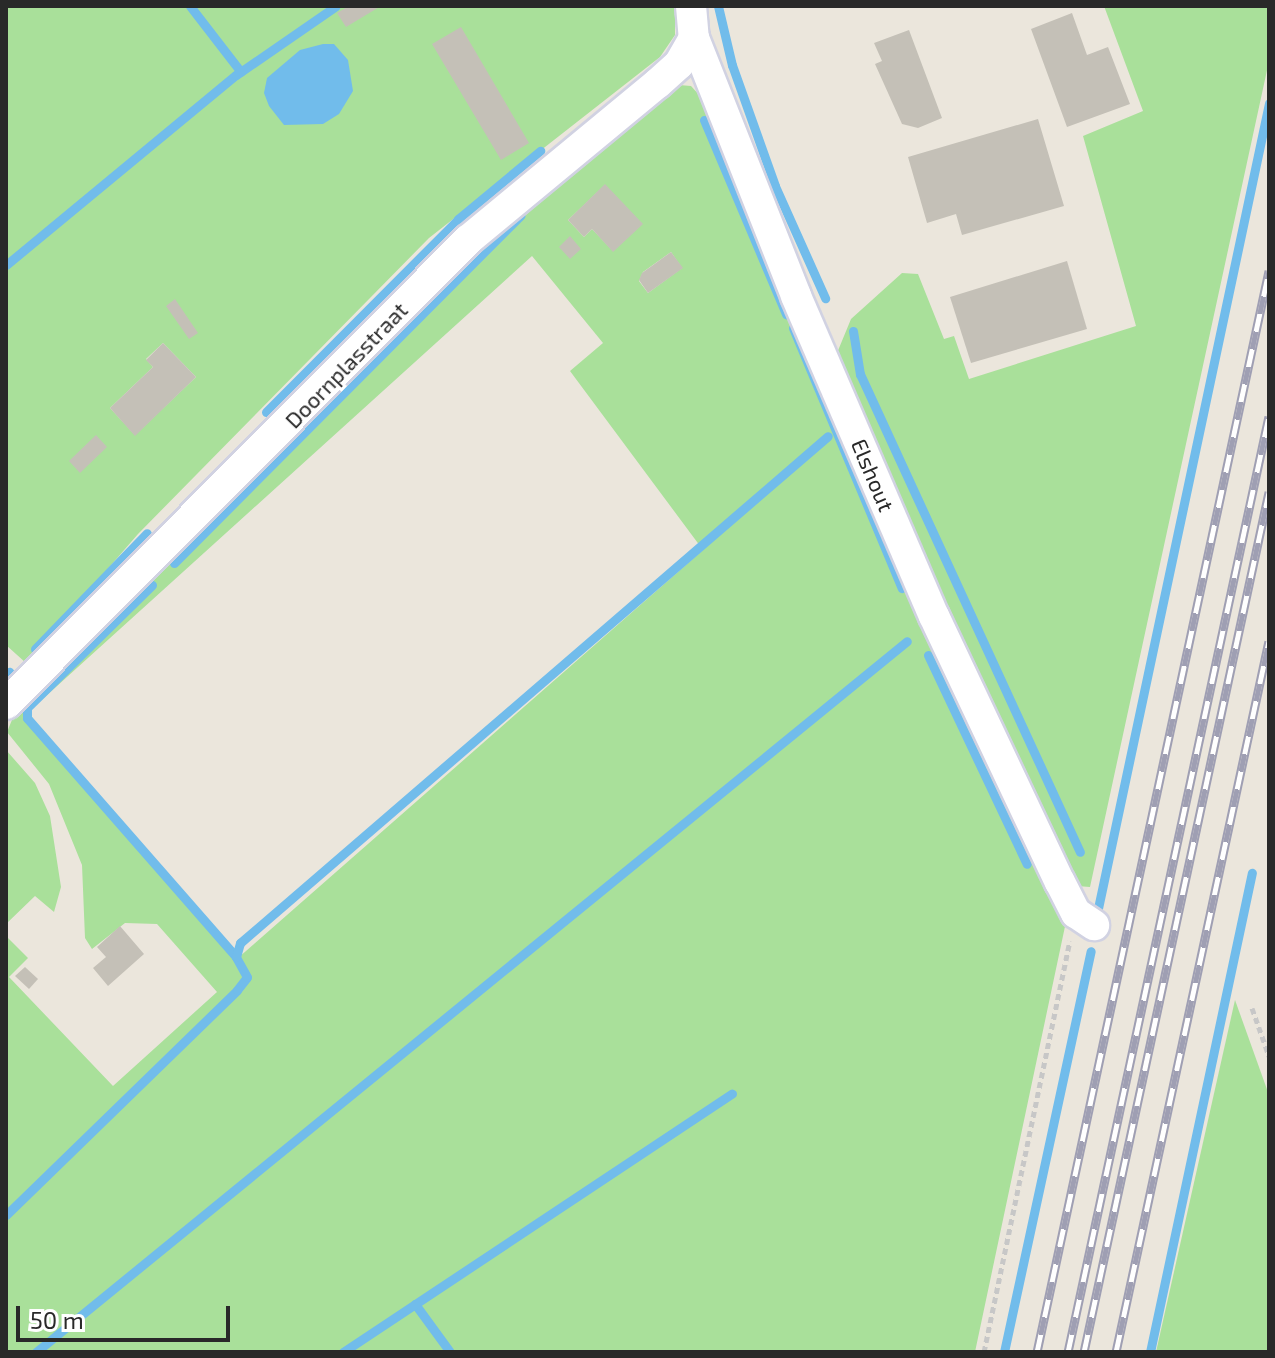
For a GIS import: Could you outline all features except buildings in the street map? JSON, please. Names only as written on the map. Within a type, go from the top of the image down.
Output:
[{"type":"street","name":"Elshout","points":[[691,6],[694,38],[796,296],[934,616],[1085,919]]},
{"type":"street","name":"Doornplasstraat","points":[[6,704],[468,240],[658,83],[679,64],[694,38]]},
{"type":"path","points":[[984,1352],[1085,919]]},
{"type":"path","points":[[1252,1008],[1269,1056]]},
{"type":"green space","points":[[6,6],[675,6],[675,35],[660,57],[429,238],[138,534],[26,663],[6,645]],"holes":[[[163,343],[196,377],[135,435],[110,408],[153,367],[146,359]]]},
{"type":"green space","points":[[1104,6],[1269,6],[1269,61],[1090,887],[1077,886],[1058,856],[853,401],[837,353],[851,319],[902,273],[918,274],[944,339],[954,336],[969,379],[1136,326],[1083,136],[1143,111]]},
{"type":"green space","points":[[679,85],[691,86],[701,97],[994,778],[1067,917],[975,1352],[6,1352],[6,936],[28,958],[9,977],[113,1086],[217,992],[157,924],[125,923],[92,949],[85,938],[82,865],[49,784],[7,732],[14,715],[544,197]],"holes":[[[605,185],[613,251],[592,229],[584,237],[568,220]],[[671,252],[682,268],[648,293],[639,281],[643,272]],[[532,256],[603,343],[570,371],[703,550],[238,958],[25,715]]]},
{"type":"green space","points":[[6,750],[35,783],[50,816],[61,887],[54,912],[35,896],[6,924]]},
{"type":"green space","points":[[1235,1000],[1269,1095],[1269,1352],[1156,1352]]},
{"type":"water","points":[[334,44],[348,60],[353,91],[339,114],[323,124],[284,125],[269,106],[264,93],[267,78],[300,50]]},
{"type":"waterway","points":[[190,6],[241,72]]},
{"type":"waterway","points":[[6,265],[236,75],[336,6]]},
{"type":"waterway","points":[[718,6],[732,65],[775,186],[825,298]]},
{"type":"waterway","points":[[1097,913],[1269,103]]},
{"type":"waterway","points":[[704,120],[786,314]]},
{"type":"waterway","points":[[266,412],[458,219],[540,151]]},
{"type":"waterway","points":[[174,563],[521,215]]},
{"type":"waterway","points":[[793,328],[902,588]]},
{"type":"waterway","points":[[853,331],[860,374],[1080,852]]},
{"type":"waterway","points":[[6,1215],[237,990],[247,977],[236,957],[240,943],[828,436]]},
{"type":"waterway","points":[[35,649],[147,533]]},
{"type":"waterway","points":[[152,585],[27,708],[27,718],[236,957]]},
{"type":"waterway","points":[[36,1352],[907,641]]},
{"type":"waterway","points":[[928,655],[1027,864]]},
{"type":"waterway","points":[[1150,1352],[1252,873]]},
{"type":"waterway","points":[[1004,1352],[1091,951]]},
{"type":"waterway","points":[[343,1352],[732,1094]]},
{"type":"waterway","points":[[415,1304],[450,1352]]},
{"type":"railway","points":[[1037,1352],[1269,271]]},
{"type":"railway","points":[[1068,1352],[1269,416]]},
{"type":"railway","points":[[1084,1352],[1269,492]]},
{"type":"railway","points":[[1116,1352],[1269,641]]}]
